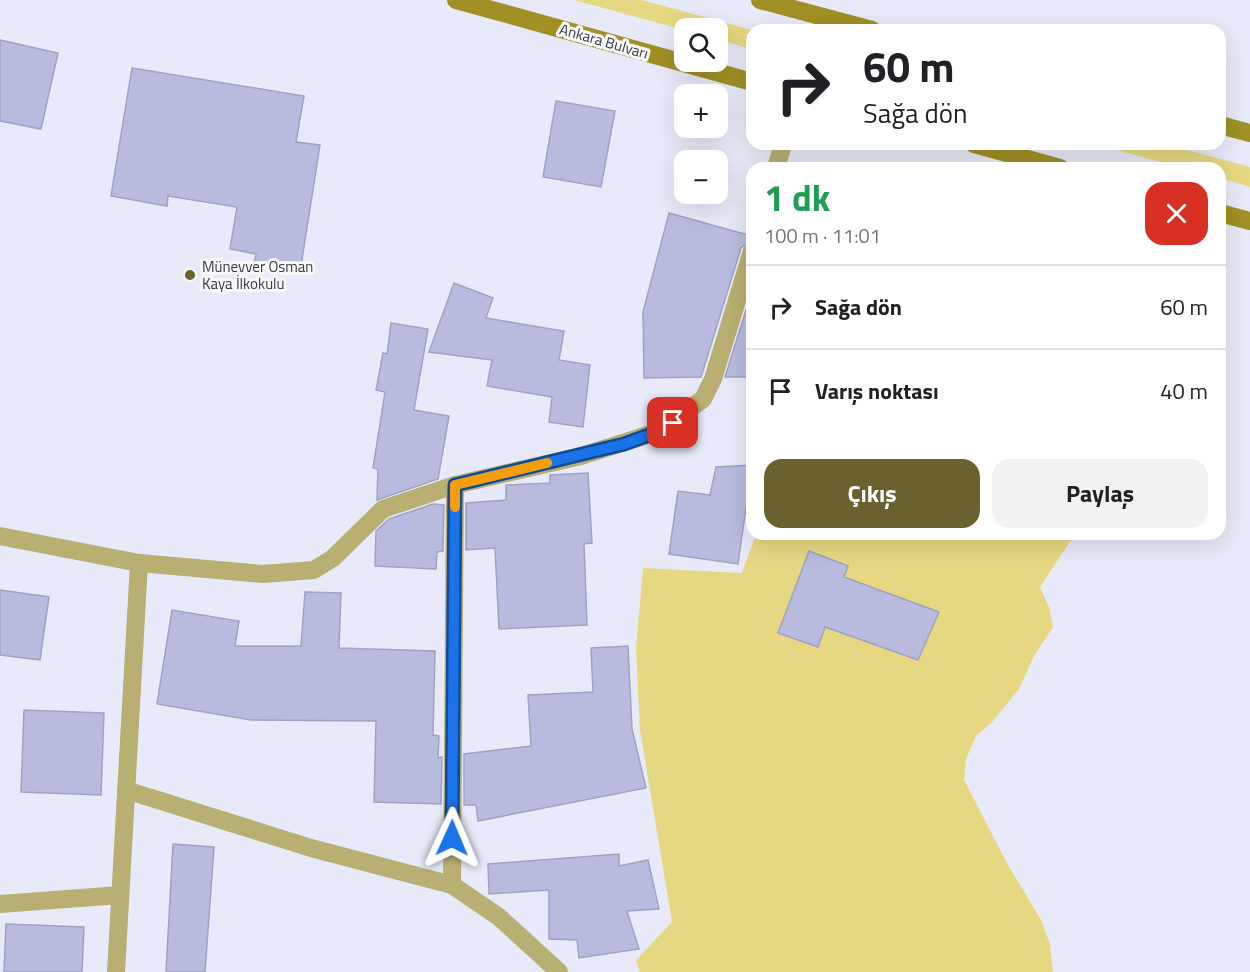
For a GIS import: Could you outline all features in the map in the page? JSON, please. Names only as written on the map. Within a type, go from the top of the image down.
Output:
[{"type":"main road","name":"Ankara Bulvarı","points":[[456,0],[746,80]]},
{"type":"main road","points":[[760,0],[850,24]]},
{"type":"main road","points":[[1226,127],[1250,133]]},
{"type":"main road","points":[[996,150],[1038,162]]},
{"type":"main road","points":[[1226,215],[1250,221]]},
{"type":"street","points":[[0,536],[139,563],[263,574],[314,570],[333,558],[383,509],[455,485],[624,444],[660,431],[686,414],[703,399],[713,379],[746,271]]},
{"type":"street","points":[[452,885],[455,485]]},
{"type":"street","points":[[116,972],[139,563]]},
{"type":"street","points":[[126,790],[289,841],[452,885],[499,917],[559,972]]},
{"type":"street","points":[[0,904],[120,895]]},
{"type":"shaded area","points":[[574,0],[642,0],[708,18],[674,18],[674,27]]},
{"type":"shaded area","points":[[728,23],[746,28],[746,48],[728,42]]},
{"type":"shaded area","points":[[1117,150],[1188,150],[1250,167],[1250,187],[1226,180],[1226,162],[1160,162]]},
{"type":"shaded area","points":[[754,540],[1071,540],[1040,587],[1049,607],[1053,627],[1034,656],[1019,689],[992,722],[976,736],[966,759],[964,780],[1008,865],[1041,920],[1050,944],[1053,972],[640,972],[636,960],[672,922],[640,730],[636,648],[643,568],[742,573]]},
{"type":"building","points":[[0,40],[58,53],[41,129],[0,121]]},
{"type":"building","points":[[132,68],[304,96],[296,142],[320,145],[300,272],[254,264],[256,254],[230,249],[237,207],[168,196],[167,206],[111,196]]},
{"type":"building","points":[[556,101],[615,111],[601,187],[543,177]]},
{"type":"building","points":[[669,213],[746,234],[746,244],[741,248],[701,377],[644,378],[643,312]]},
{"type":"building","points":[[454,283],[493,298],[486,318],[564,331],[559,360],[590,365],[583,427],[549,422],[552,397],[487,386],[492,360],[429,352]]},
{"type":"building","points":[[746,310],[746,377],[725,377]]},
{"type":"building","points":[[391,323],[428,329],[414,410],[449,416],[438,479],[377,500],[378,469],[373,468],[385,392],[376,390],[383,353],[387,354]]},
{"type":"building","points":[[746,465],[746,507],[738,564],[669,554],[678,491],[710,495],[716,467]]},
{"type":"building","points":[[588,473],[592,543],[584,544],[587,625],[499,629],[495,548],[466,550],[466,503],[506,500],[506,485],[550,483],[550,475]]},
{"type":"building","points":[[433,504],[444,505],[443,551],[437,552],[436,569],[375,566],[376,531],[389,519]]},
{"type":"building","points":[[809,551],[848,566],[844,577],[939,612],[918,660],[825,627],[818,647],[778,633]]},
{"type":"building","points":[[0,590],[49,597],[40,660],[0,655]]},
{"type":"building","points":[[305,592],[341,593],[339,648],[435,651],[433,735],[439,736],[438,758],[442,757],[441,804],[374,802],[376,721],[251,720],[157,704],[172,610],[239,621],[235,646],[301,646]]},
{"type":"building","points":[[628,646],[632,729],[646,788],[478,821],[476,805],[464,805],[464,754],[531,746],[528,695],[593,692],[591,648]]},
{"type":"building","points":[[24,710],[104,713],[101,795],[21,792]]},
{"type":"building","points":[[173,844],[214,847],[205,972],[166,972]]},
{"type":"building","points":[[619,854],[619,866],[648,860],[659,909],[627,911],[639,949],[579,958],[577,940],[549,939],[549,890],[489,894],[488,864]]},
{"type":"building","points":[[6,924],[84,927],[82,972],[4,972]]},
{"type":"slow traffic","points":[[455,507],[455,485],[547,463]]},
{"type":"place","name":"Münevver Osman Kaya İlkokulu","points":[[190,275]]},
{"type":"route","points":[[452,838],[455,485],[624,444],[660,431],[673,423]]}]
